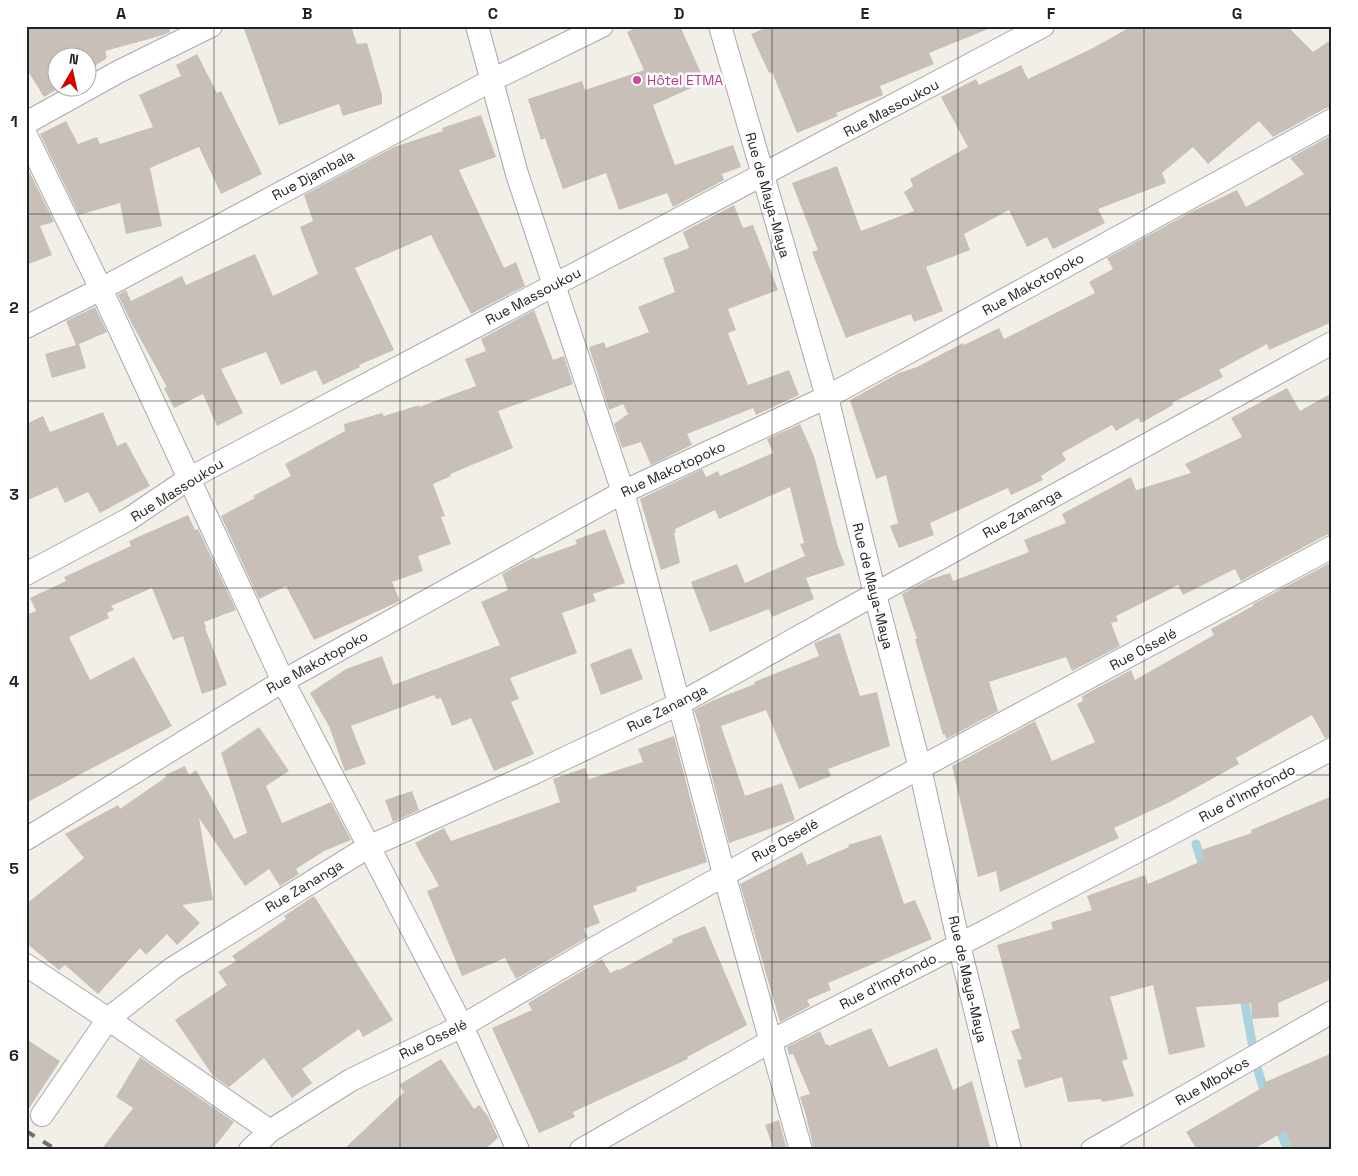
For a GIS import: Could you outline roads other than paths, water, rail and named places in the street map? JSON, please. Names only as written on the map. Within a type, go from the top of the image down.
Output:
[{"type":"street","points":[[26,123],[118,72],[211,26]]},
{"type":"street","points":[[477,26],[517,174],[623,492],[724,874],[801,1150]]},
{"type":"street","name":"Rue Djambala","points":[[26,327],[101,289],[492,80],[602,26]]},
{"type":"street","name":"Rue de Maya-Maya","points":[[720,26],[827,397],[920,768],[959,945],[1010,1150]]},
{"type":"street","name":"Rue Massoukou","points":[[26,574],[129,519],[188,479],[1044,26]]},
{"type":"street","name":"Rue Makotopoko","points":[[26,839],[283,681],[623,492],[827,397],[1332,120]]},
{"type":"street","points":[[26,135],[101,289],[283,681],[462,1026],[518,1150]]},
{"type":"street","name":"Rue Zananga","points":[[42,1115],[108,1019],[173,968],[368,847],[534,773],[680,704],[875,594],[1332,343]]},
{"type":"street","name":"Rue Osselé","points":[[250,1150],[270,1131],[351,1080],[462,1026],[724,874],[1332,547]]},
{"type":"street","name":"Rue d'Impfondo","points":[[581,1150],[771,1041],[959,945],[1332,749]]},
{"type":"street","points":[[26,965],[270,1131]]},
{"type":"street","name":"Rue Mbokos","points":[[1092,1150],[1332,1012]]},
{"type":"waterway","points":[[1196,844],[1205,873]]},
{"type":"waterway","points":[[1243,993],[1256,1064],[1266,1097]]},
{"type":"waterway","points":[[1277,1123],[1288,1150]]},
{"type":"railway","points":[[26,1131],[57,1150]]},
{"type":"place","name":"Hôtel ETMA","points":[[637,80]]}]
